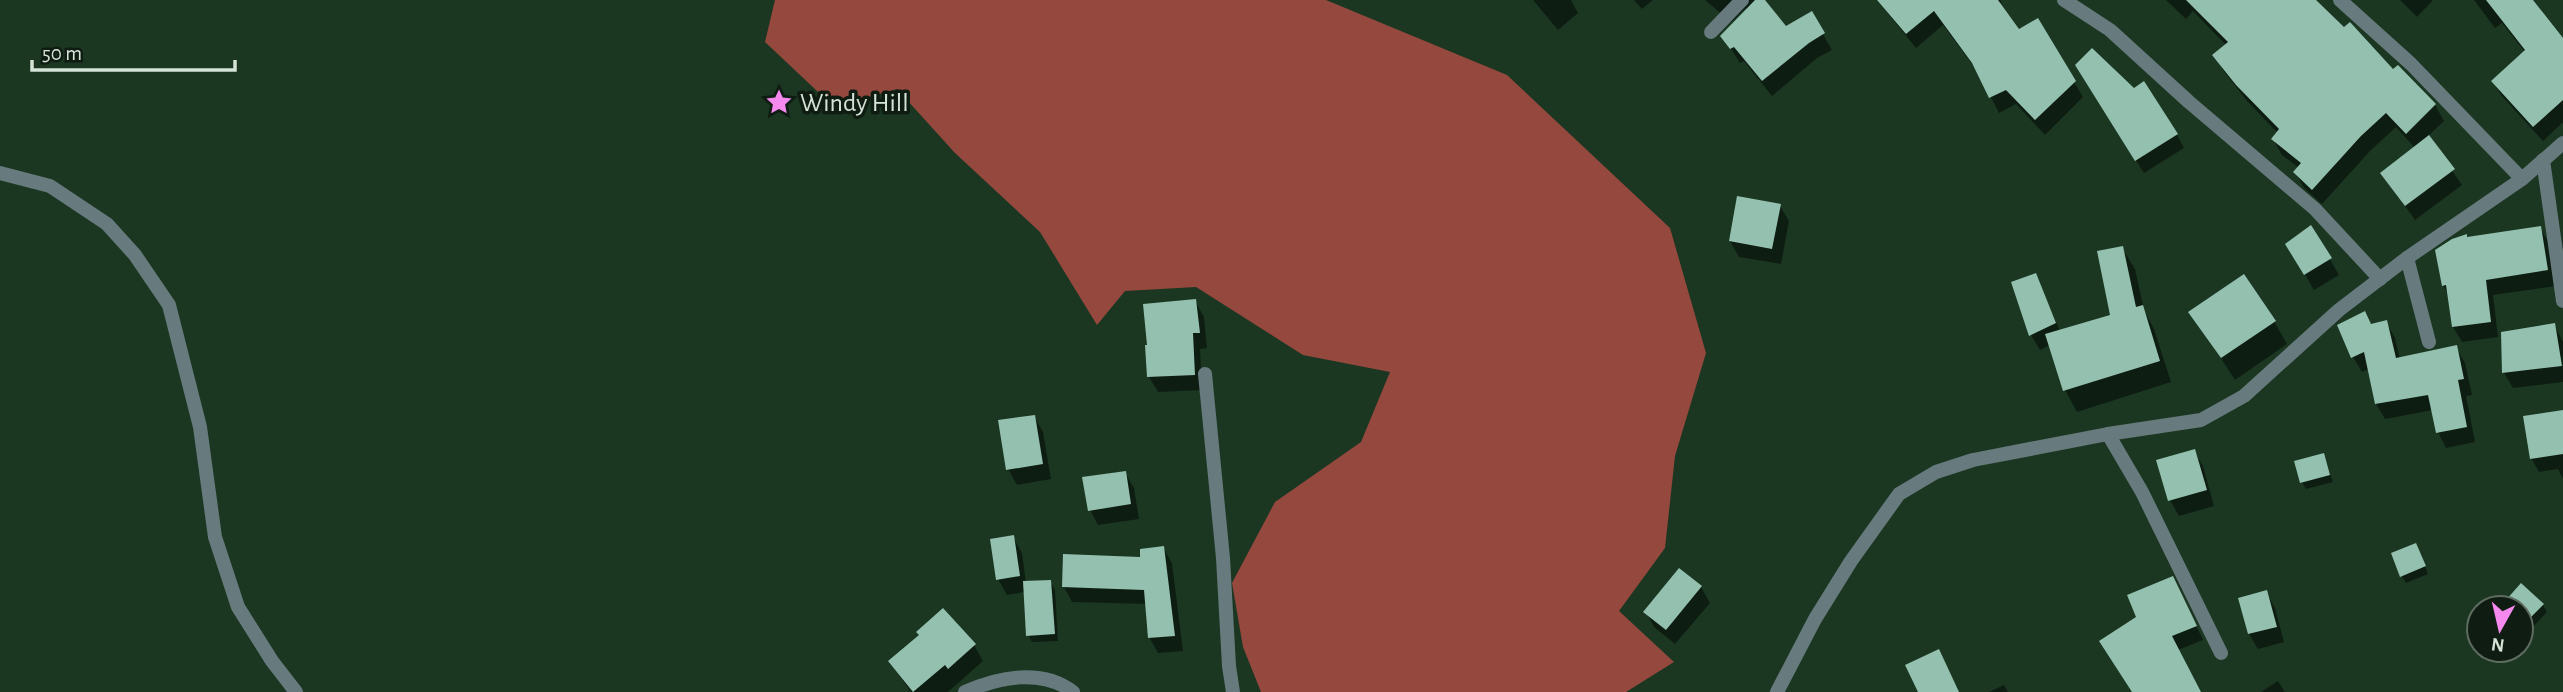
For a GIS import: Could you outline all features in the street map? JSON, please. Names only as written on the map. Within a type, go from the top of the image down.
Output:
[{"type":"street","points":[[1711,33],[1742,0]]},
{"type":"street","points":[[2064,0],[2110,30],[2189,102],[2315,209],[2380,279]]},
{"type":"street","points":[[2340,0],[2411,64],[2522,179]]},
{"type":"street","points":[[1777,692],[1815,619],[1851,561],[1899,494],[1936,472],[1973,460],[2108,434],[2202,420],[2244,396],[2339,310],[2407,258],[2522,179],[2563,143]]},
{"type":"street","points":[[2543,160],[2563,301]]},
{"type":"street","points":[[0,173],[50,186],[107,224],[135,255],[169,306],[200,427],[215,537],[226,572],[238,607],[272,661],[296,692]]},
{"type":"street","points":[[2407,258],[2429,342]]},
{"type":"street","points":[[1205,374],[1233,692]]},
{"type":"street","points":[[2108,434],[2142,492],[2221,653]]},
{"type":"street","points":[[965,692],[990,681],[1027,677],[1057,682],[1073,692]]},
{"type":"shaded area","points":[[775,0],[1326,0],[1507,75],[1670,228],[1706,353],[1675,456],[1665,548],[1619,611],[1674,662],[1626,692],[1261,692],[1243,647],[1232,583],[1275,502],[1361,442],[1390,372],[1303,355],[1196,287],[1125,291],[1097,325],[1040,232],[955,153],[897,89],[834,107],[765,42]]},
{"type":"building","points":[[1755,0],[1765,0],[1786,26],[1812,11],[1825,33],[1762,81],[1734,47],[1730,49],[1720,36]]},
{"type":"building","points":[[1877,0],[1998,0],[2019,29],[2038,18],[2076,81],[2035,120],[2006,90],[1989,98],[1972,63],[1934,11],[1906,34]]},
{"type":"building","points":[[2186,0],[2316,0],[2344,27],[2350,22],[2393,69],[2398,65],[2436,104],[2406,134],[2386,113],[2312,190],[2293,172],[2301,163],[2271,139],[2279,129],[2236,85],[2212,55],[2228,42]]},
{"type":"building","points":[[2486,0],[2533,0],[2563,38],[2563,100],[2533,127],[2491,81],[2525,50]]},
{"type":"building","points":[[2092,48],[2134,88],[2144,81],[2178,134],[2135,161],[2075,65]]},
{"type":"building","points":[[2429,135],[2455,169],[2405,206],[2380,173]]},
{"type":"building","points":[[1737,196],[1781,204],[1772,249],[1729,241]]},
{"type":"building","points":[[2311,225],[2332,258],[2304,275],[2285,244]]},
{"type":"building","points":[[2541,226],[2548,270],[2486,280],[2491,322],[2452,327],[2446,285],[2442,286],[2435,250],[2452,239],[2467,234],[2467,237]]},
{"type":"building","points":[[2123,246],[2136,307],[2143,305],[2160,361],[2063,391],[2045,334],[2110,315],[2097,251]]},
{"type":"building","points":[[2036,273],[2056,323],[2029,336],[2011,282]]},
{"type":"building","points":[[2244,274],[2276,321],[2221,358],[2188,312]]},
{"type":"building","points":[[1196,299],[1200,333],[1193,333],[1195,375],[1147,377],[1143,304]]},
{"type":"building","points":[[2365,311],[2371,324],[2387,320],[2396,358],[2457,345],[2464,379],[2458,380],[2467,427],[2436,433],[2428,395],[2375,404],[2364,352],[2351,358],[2337,325]]},
{"type":"building","points":[[2555,323],[2562,366],[2502,373],[2501,332]]},
{"type":"building","points":[[2563,410],[2563,454],[2530,459],[2523,416]]},
{"type":"building","points":[[1035,415],[1043,464],[1006,470],[998,420]]},
{"type":"building","points":[[2195,449],[2207,490],[2168,501],[2156,460]]},
{"type":"building","points":[[2324,453],[2330,475],[2300,483],[2294,461]]},
{"type":"building","points":[[1126,471],[1131,504],[1088,511],[1082,477]]},
{"type":"building","points":[[1014,535],[1020,576],[996,580],[990,539]]},
{"type":"building","points":[[2416,543],[2426,566],[2400,577],[2391,553]]},
{"type":"building","points":[[1164,546],[1175,636],[1148,638],[1144,590],[1062,587],[1063,554],[1140,557],[1140,549]]},
{"type":"building","points":[[1679,568],[1702,586],[1666,630],[1643,612]]},
{"type":"building","points":[[2173,576],[2197,626],[2172,636],[2201,692],[2132,692],[2099,641],[2136,617],[2127,595]]},
{"type":"building","points":[[1051,580],[1055,634],[1026,636],[1023,581]]},
{"type":"building","points":[[2521,583],[2533,594],[2511,594]]},
{"type":"building","points":[[2267,590],[2277,627],[2248,634],[2238,598]]},
{"type":"building","points":[[2535,596],[2544,604],[2535,613]]},
{"type":"building","points":[[943,608],[976,644],[948,669],[945,665],[913,692],[888,661],[919,635],[916,632]]},
{"type":"building","points":[[1939,649],[1959,692],[1918,692],[1905,665]]},
{"type":"place","name":"Windy Hill","points":[[779,102]]}]
